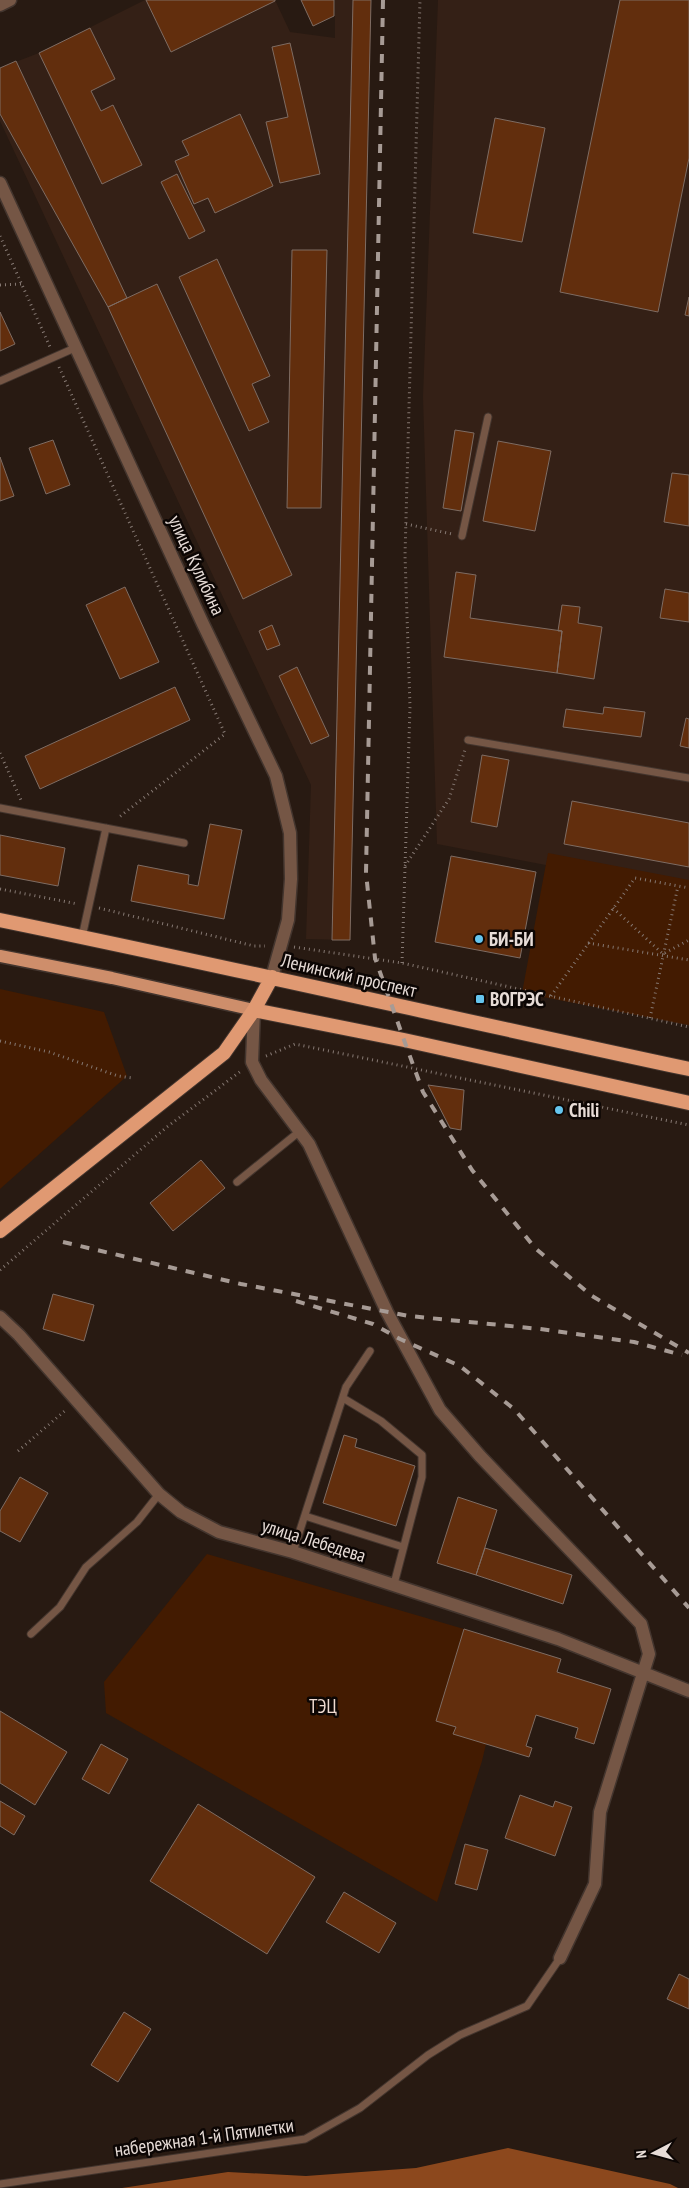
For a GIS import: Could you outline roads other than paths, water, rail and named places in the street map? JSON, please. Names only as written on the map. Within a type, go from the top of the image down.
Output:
[{"type":"highway","name":"Ленинский проспект","points":[[0,920],[272,977],[334,993],[689,1069]]},
{"type":"highway","points":[[0,1231],[224,1053],[254,1010],[272,977]]},
{"type":"highway","points":[[254,1010],[414,1042],[689,1102]]},
{"type":"main road","points":[[0,956],[112,978],[254,1010]]},
{"type":"street","points":[[0,5],[10,0]]},
{"type":"street","name":"улица Кулибина","points":[[0,183],[77,346],[203,624],[276,776],[290,833],[290,860],[288,920],[272,977]]},
{"type":"street","points":[[254,1010],[252,1062],[261,1080],[309,1144],[400,1339],[440,1410],[480,1456],[641,1624],[648,1654],[600,1812],[595,1884],[560,1958]]},
{"type":"street","name":"улица Лебедева","points":[[0,1317],[19,1335],[159,1494],[181,1512],[219,1532],[294,1552],[394,1584],[558,1640],[689,1691]]},
{"type":"lane","points":[[0,381],[77,346]]},
{"type":"lane","points":[[462,536],[488,417]]},
{"type":"lane","points":[[468,740],[689,778]]},
{"type":"lane","points":[[0,808],[184,843]]},
{"type":"lane","points":[[82,937],[106,828]]},
{"type":"lane","points":[[237,1182],[300,1131]]},
{"type":"lane","points":[[294,1552],[346,1387],[370,1351]]},
{"type":"lane","points":[[342,1398],[381,1421],[422,1455],[422,1477],[394,1584]]},
{"type":"lane","points":[[31,1634],[60,1607],[86,1567],[137,1522],[159,1494]]},
{"type":"lane","points":[[305,1516],[403,1547]]},
{"type":"lane","name":"набережная 1-й Пятилетки","points":[[0,2184],[305,2139],[360,2108],[428,2055],[460,2035],[527,2006],[560,1958]]},
{"type":"railway","points":[[383,0],[366,873],[375,958],[423,1092],[472,1170],[535,1248],[592,1296],[689,1353]]},
{"type":"railway","points":[[63,1242],[241,1284],[409,1316],[540,1329],[634,1342],[682,1355]]},
{"type":"railway","points":[[296,1301],[373,1324],[400,1339],[460,1366],[514,1409],[689,1608]]},
{"type":"place","name":"БИ-БИ","points":[[479,939]]},
{"type":"place","name":"ВОГРЭС","points":[[480,999]]},
{"type":"place","name":"Chili","points":[[559,1110]]},
{"type":"park label","name":"ТЭЦ","points":[[323,1706]]}]
